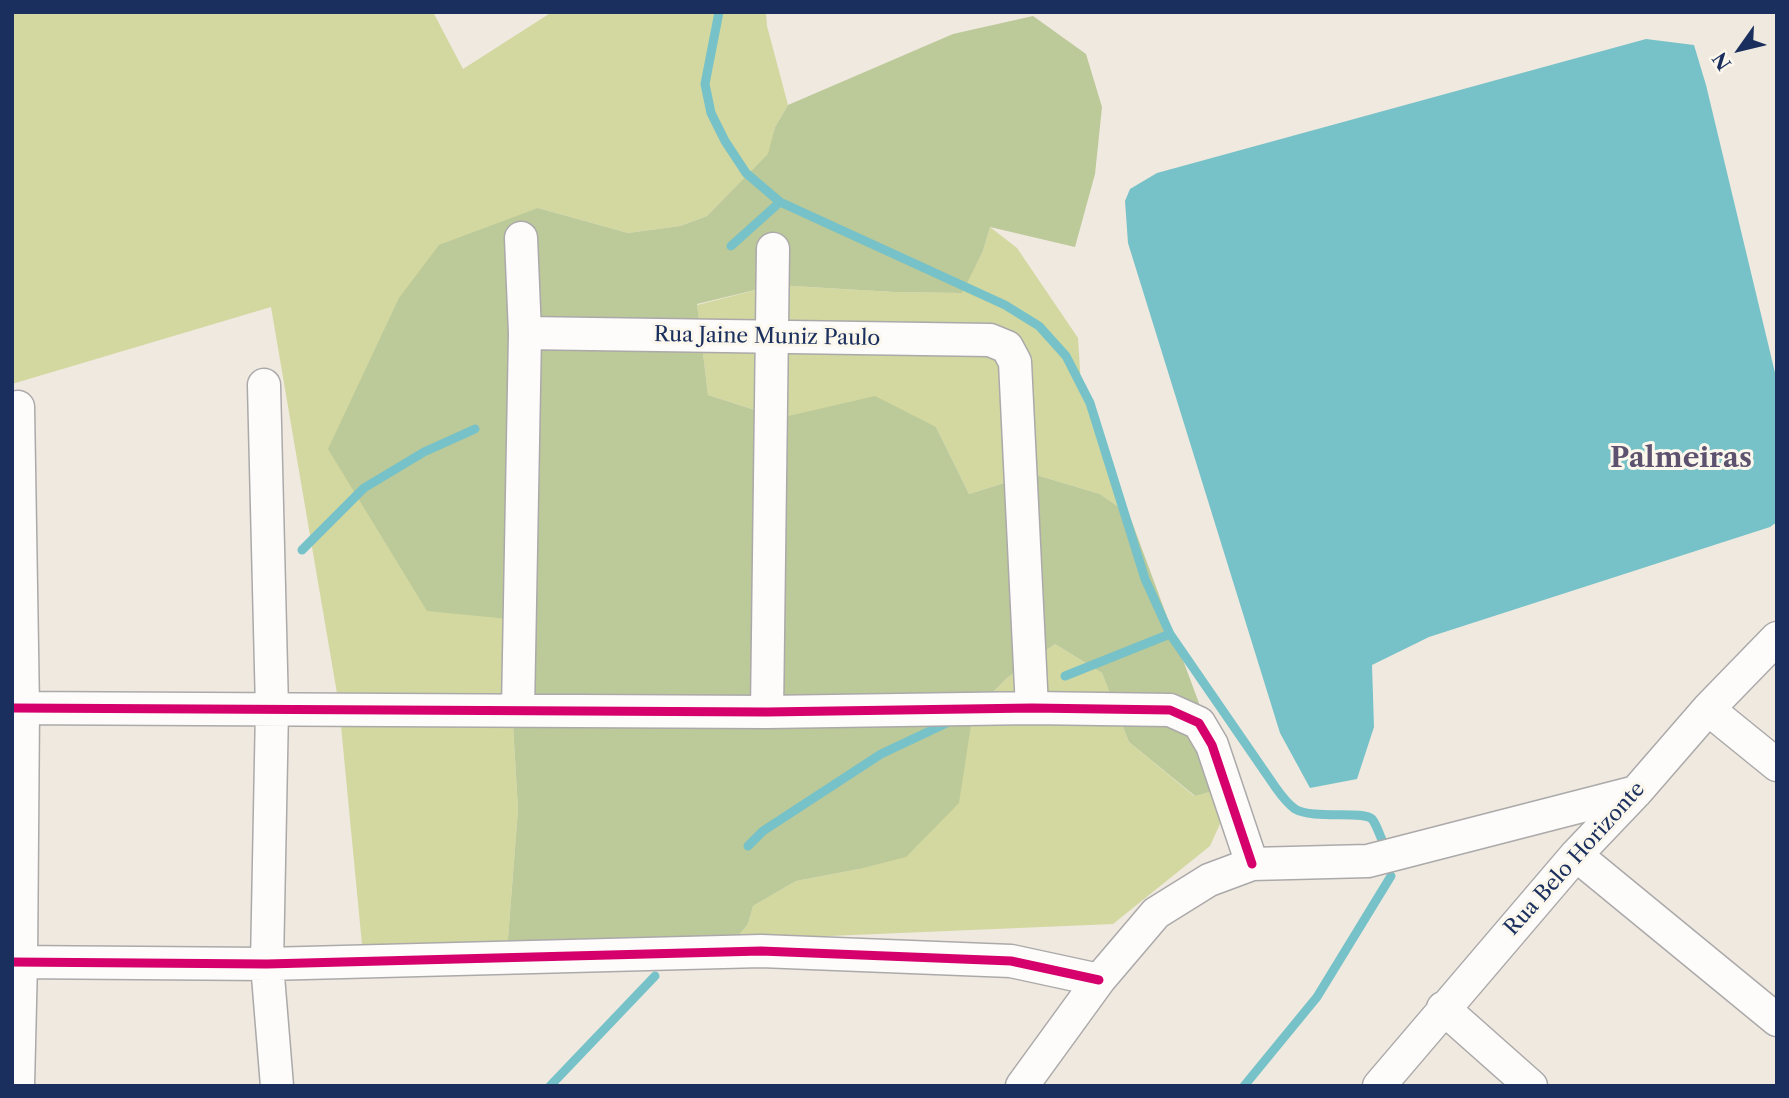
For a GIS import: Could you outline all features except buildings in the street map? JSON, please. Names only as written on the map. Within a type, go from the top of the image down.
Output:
[{"type":"street","points":[[518,710],[525,333],[521,238]]},
{"type":"street","points":[[767,712],[773,249]]},
{"type":"street","name":"Rua Jaine Muniz Paulo","points":[[525,333],[990,340],[1007,347],[1015,362],[1032,708]]},
{"type":"street","points":[[264,385],[272,709],[267,964],[277,1086]]},
{"type":"street","points":[[18,407],[18,1086]]},
{"type":"street","name":"Rua Belo Horizonte","points":[[1379,1086],[1576,855],[1636,792],[1708,709],[1777,638]]},
{"type":"street","points":[[18,708],[767,712],[1032,708],[1170,710],[1199,723],[1212,745],[1252,864]]},
{"type":"street","points":[[1708,709],[1777,765]]},
{"type":"street","points":[[1022,1086],[1099,980],[1156,913],[1209,880],[1252,864],[1368,861],[1636,792]]},
{"type":"street","points":[[1576,855],[1777,1020]]},
{"type":"street","points":[[17,962],[267,964],[761,951],[1011,961],[1099,980]]},
{"type":"street","points":[[1443,1008],[1531,1086]]},
{"type":"green space","points":[[12,12],[433,12],[463,69],[552,12],[766,12],[767,26],[788,105],[775,127],[769,154],[707,216],[680,226],[628,233],[538,208],[509,619],[518,810],[507,951],[363,955],[339,705],[271,307],[12,384]]},
{"type":"green space","points":[[1033,16],[1086,54],[1102,107],[1095,174],[1075,247],[990,227],[983,251],[962,293],[776,285],[697,304],[708,395],[780,418],[875,396],[936,427],[969,494],[1033,474],[1100,494],[1129,514],[1203,714],[1234,761],[1238,784],[1195,796],[1129,742],[1102,673],[1055,644],[1007,678],[973,712],[959,803],[906,857],[796,881],[753,906],[748,924],[735,940],[507,951],[518,810],[509,619],[427,611],[328,449],[399,298],[439,245],[538,208],[628,233],[680,226],[707,216],[768,154],[775,127],[788,105],[953,34]]},
{"type":"green space","points":[[990,227],[1017,248],[1078,338],[1081,385],[1129,514],[1100,494],[1033,474],[969,494],[936,427],[780,418],[708,395],[697,305],[776,285],[961,293],[983,251]]},
{"type":"green space","points":[[1055,644],[1102,673],[1129,742],[1194,796],[1238,784],[1210,846],[1113,924],[735,940],[748,924],[753,906],[796,881],[859,869],[973,712],[1007,678]]},
{"type":"water","points":[[1646,39],[1694,45],[1706,85],[1777,381],[1777,522],[1770,527],[1429,637],[1372,665],[1374,727],[1357,779],[1310,788],[1280,733],[1128,243],[1125,201],[1130,189],[1157,173]]},
{"type":"waterway","points":[[719,12],[705,84],[711,113],[746,173],[780,202],[1005,305],[1039,326],[1066,356],[1090,403],[1145,579],[1170,634],[1290,805],[1313,814],[1367,816],[1374,822],[1384,844]]},
{"type":"waterway","points":[[731,246],[780,202]]},
{"type":"waterway","points":[[302,550],[364,488],[424,452],[475,429]]},
{"type":"waterway","points":[[1065,676],[1170,634]]},
{"type":"waterway","points":[[748,846],[763,831],[881,754],[951,721]]},
{"type":"waterway","points":[[1244,1086],[1317,997],[1391,876]]},
{"type":"waterway","points":[[550,1086],[655,976]]},
{"type":"cycle path","points":[[12,708],[767,712],[1032,708],[1170,710],[1199,723],[1212,745],[1252,864]]},
{"type":"cycle path","points":[[12,962],[267,964],[761,951],[1011,961],[1099,980]]},
{"type":"district","name":"Palmeiras","points":[[1681,459]]}]
